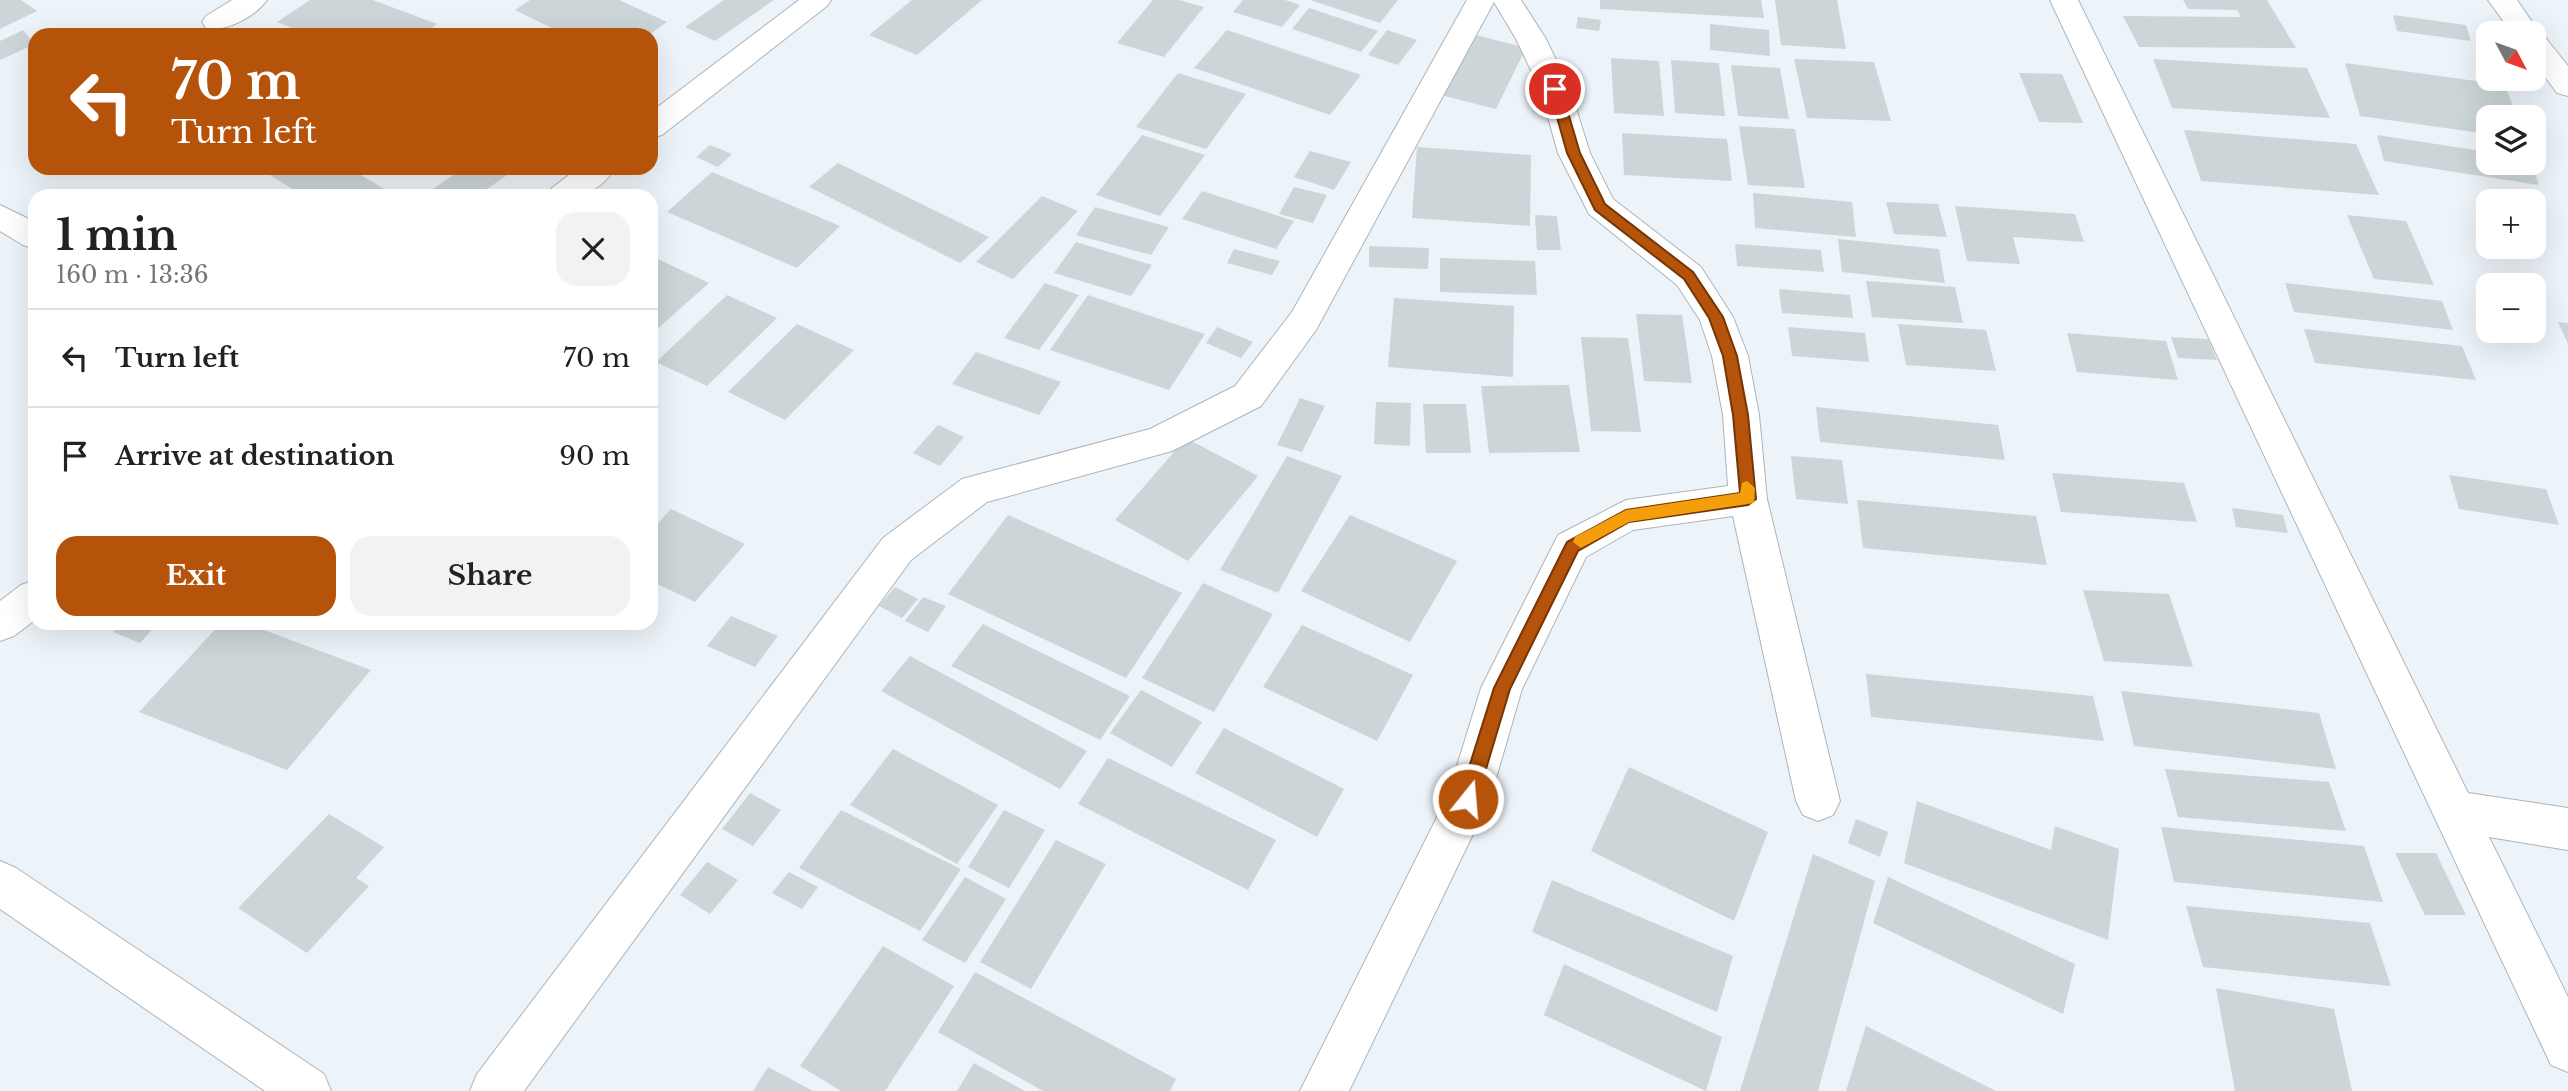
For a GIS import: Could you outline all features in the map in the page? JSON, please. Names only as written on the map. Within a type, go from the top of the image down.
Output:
[{"type":"street","points":[[216,22],[253,0]]},
{"type":"street","points":[[658,123],[817,0]]},
{"type":"street","points":[[494,1091],[897,549],[975,489],[1160,441],[1248,396],[1304,321],[1481,0]]},
{"type":"street","points":[[1507,0],[1531,39],[1555,89],[1574,153],[1600,206],[1689,275],[1716,317],[1730,356],[1748,499],[1818,801]]},
{"type":"street","points":[[2064,0],[2568,1048]]},
{"type":"street","points":[[2502,0],[2518,21]]},
{"type":"street","points":[[2546,58],[2568,86]]},
{"type":"street","points":[[572,189],[590,175]]},
{"type":"street","points":[[0,216],[28,233]]},
{"type":"street","points":[[1324,1091],[1468,799],[1502,688],[1572,546],[1626,516],[1748,499]]},
{"type":"street","points":[[0,624],[28,602]]},
{"type":"street","points":[[2456,811],[2568,829]]},
{"type":"street","points":[[0,883],[307,1091]]},
{"type":"building","points":[[0,0],[21,0],[37,11],[0,29]]},
{"type":"building","points":[[310,0],[373,0],[437,24],[432,28],[292,28],[277,22]]},
{"type":"building","points":[[530,0],[619,0],[667,22],[658,28],[552,28],[515,10]]},
{"type":"building","points":[[724,0],[774,0],[715,41],[685,27]]},
{"type":"building","points":[[912,0],[982,0],[917,55],[869,35]]},
{"type":"building","points":[[1153,0],[1179,0],[1204,7],[1164,57],[1117,43]]},
{"type":"building","points":[[1243,0],[1285,0],[1300,5],[1282,27],[1233,12]]},
{"type":"building","points":[[1310,0],[1398,0],[1380,23]]},
{"type":"building","points":[[1600,0],[1761,0],[1764,18],[1600,9]]},
{"type":"building","points":[[1775,0],[1837,0],[1846,49],[1781,45]]},
{"type":"building","points":[[2183,0],[2267,0],[2296,48],[2139,47],[2123,16],[2241,17],[2237,10],[2188,9]]},
{"type":"building","points":[[1309,8],[1378,31],[1361,52],[1292,29]]},
{"type":"building","points":[[2393,15],[2466,25],[2471,41],[2397,31]]},
{"type":"building","points":[[1578,17],[1601,20],[1599,31],[1576,28]]},
{"type":"building","points":[[1710,24],[1769,30],[1770,56],[1710,50]]},
{"type":"building","points":[[23,30],[28,36],[28,47],[0,60],[0,41]]},
{"type":"building","points":[[1227,30],[1361,75],[1330,115],[1194,68]]},
{"type":"building","points":[[1387,30],[1417,40],[1398,65],[1368,55]]},
{"type":"building","points":[[1472,34],[1526,48],[1496,109],[1441,95]]},
{"type":"building","points":[[1611,58],[1659,61],[1664,116],[1614,113]]},
{"type":"building","points":[[1794,59],[1874,62],[1891,121],[1807,118]]},
{"type":"building","points":[[2153,59],[2307,68],[2330,118],[2172,108]]},
{"type":"building","points":[[1671,60],[1719,63],[1725,116],[1675,113]]},
{"type":"building","points":[[2345,63],[2476,81],[2476,91],[2507,91],[2512,105],[2476,105],[2476,132],[2360,116]]},
{"type":"building","points":[[1731,65],[1780,68],[1789,119],[1738,116]]},
{"type":"building","points":[[1178,73],[1246,94],[1206,149],[1136,127]]},
{"type":"building","points":[[2019,73],[2062,74],[2083,123],[2039,122]]},
{"type":"building","points":[[1739,126],[1795,129],[1805,188],[1748,185]]},
{"type":"building","points":[[2184,130],[2356,144],[2379,195],[2201,181]]},
{"type":"building","points":[[1622,133],[1727,139],[1732,181],[1624,175]]},
{"type":"building","points":[[1142,135],[1205,155],[1160,216],[1096,195]]},
{"type":"building","points":[[2377,135],[2476,150],[2476,175],[2535,175],[2539,185],[2384,161]]},
{"type":"building","points":[[710,145],[732,154],[718,167],[696,157]]},
{"type":"building","points":[[1417,147],[1531,155],[1530,226],[1412,218]]},
{"type":"building","points":[[1310,151],[1351,162],[1334,190],[1294,177]]},
{"type":"building","points":[[838,163],[989,237],[960,263],[809,187]]},
{"type":"building","points":[[712,172],[840,226],[797,268],[667,212]]},
{"type":"building","points":[[270,175],[361,175],[384,189],[293,189]]},
{"type":"building","points":[[454,175],[507,175],[487,189],[433,189]]},
{"type":"building","points":[[1294,187],[1327,195],[1313,223],[1279,214]]},
{"type":"building","points":[[1202,191],[1294,221],[1276,249],[1182,219]]},
{"type":"building","points":[[1753,193],[1852,202],[1856,237],[1755,228]]},
{"type":"building","points":[[1042,196],[1078,211],[1013,279],[976,262]]},
{"type":"building","points":[[1886,202],[1938,204],[1947,237],[1894,234]]},
{"type":"building","points":[[1955,206],[2075,214],[2084,242],[2013,237],[2020,264],[1967,261]]},
{"type":"building","points":[[1095,207],[1169,227],[1151,255],[1076,235]]},
{"type":"building","points":[[1535,215],[1557,216],[1561,250],[1537,250]]},
{"type":"building","points":[[2347,215],[2406,221],[2434,285],[2374,279]]},
{"type":"building","points":[[1838,239],[1939,249],[1945,283],[1842,272]]},
{"type":"building","points":[[1076,242],[1152,265],[1131,296],[1054,273]]},
{"type":"building","points":[[1735,244],[1821,250],[1824,272],[1737,266]]},
{"type":"building","points":[[1369,246],[1429,248],[1428,269],[1369,267]]},
{"type":"building","points":[[1234,249],[1280,261],[1272,275],[1227,263]]},
{"type":"building","points":[[1440,258],[1535,261],[1537,295],[1440,292]]},
{"type":"building","points":[[658,259],[709,283],[658,328]]},
{"type":"building","points":[[1866,281],[1955,287],[1963,323],[1872,317]]},
{"type":"building","points":[[1045,283],[1079,295],[1039,350],[1004,338]]},
{"type":"building","points":[[2285,283],[2442,301],[2453,330],[2294,312]]},
{"type":"building","points":[[1779,289],[1850,295],[1853,318],[1782,313]]},
{"type":"building","points":[[727,295],[777,318],[707,386],[658,363]]},
{"type":"building","points":[[1088,295],[1205,334],[1169,390],[1050,350]]},
{"type":"building","points":[[1394,298],[1514,306],[1513,377],[1388,367]]},
{"type":"building","points":[[1636,314],[1682,315],[1692,383],[1644,381]]},
{"type":"building","points":[[2558,322],[2568,323],[2568,344]]},
{"type":"building","points":[[797,324],[854,350],[785,420],[728,392]]},
{"type":"building","points":[[1898,324],[1986,330],[1996,371],[1906,365]]},
{"type":"building","points":[[1217,327],[1253,342],[1241,358],[1206,343]]},
{"type":"building","points":[[1788,327],[1865,333],[1869,362],[1792,356]]},
{"type":"building","points":[[2304,329],[2462,346],[2476,380],[2315,363]]},
{"type":"building","points":[[2067,333],[2166,341],[2178,380],[2077,372]]},
{"type":"building","points":[[1581,337],[1628,338],[1641,432],[1591,431]]},
{"type":"building","points":[[2171,337],[2208,339],[2217,360],[2178,358]]},
{"type":"building","points":[[976,352],[1061,382],[1039,415],[952,384]]},
{"type":"building","points":[[1569,385],[1580,452],[1489,453],[1481,386]]},
{"type":"building","points":[[1300,398],[1325,406],[1302,452],[1277,445]]},
{"type":"building","points":[[1376,402],[1411,403],[1410,446],[1374,444]]},
{"type":"building","points":[[1423,404],[1466,404],[1471,453],[1426,453]]},
{"type":"building","points":[[1816,407],[1998,425],[2005,460],[1820,442]]},
{"type":"building","points":[[938,425],[964,437],[940,466],[913,453]]},
{"type":"building","points":[[1186,438],[1258,476],[1188,561],[1115,520]]},
{"type":"building","points":[[1287,456],[1342,476],[1278,593],[1220,570]]},
{"type":"building","points":[[1791,456],[1842,460],[1848,504],[1796,499]]},
{"type":"building","points":[[2052,473],[2184,483],[2197,522],[2061,512]]},
{"type":"building","points":[[2449,475],[2546,489],[2559,525],[2459,509]]},
{"type":"building","points":[[1857,500],[2036,516],[2047,565],[1863,548]]},
{"type":"building","points":[[2232,508],[2283,515],[2288,533],[2236,527]]},
{"type":"building","points":[[671,509],[745,544],[695,602],[658,584],[658,523]]},
{"type":"building","points":[[1008,515],[1182,593],[1126,678],[948,594]]},
{"type":"building","points":[[1350,515],[1457,561],[1410,642],[1301,591]]},
{"type":"building","points":[[1203,583],[1273,614],[1214,712],[1142,678]]},
{"type":"building","points":[[895,587],[918,599],[902,618],[879,606]]},
{"type":"building","points":[[2083,590],[2169,594],[2193,667],[2104,661]]},
{"type":"building","points":[[923,597],[946,606],[928,632],[905,621]]},
{"type":"building","points":[[731,616],[778,636],[755,667],[707,646]]},
{"type":"building","points":[[983,624],[1130,696],[1100,740],[951,666]]},
{"type":"building","points":[[1302,625],[1413,675],[1377,741],[1263,687]]},
{"type":"building","points":[[115,630],[152,630],[140,643],[113,632]]},
{"type":"building","points":[[215,630],[264,630],[371,670],[287,770],[139,712]]},
{"type":"building","points":[[910,656],[1087,751],[1060,789],[881,691]]},
{"type":"building","points":[[1866,674],[2093,696],[2104,741],[1871,717]]},
{"type":"building","points":[[1141,690],[1202,722],[1172,767],[1110,733]]},
{"type":"building","points":[[2121,691],[2319,713],[2336,769],[2134,746]]},
{"type":"building","points":[[1224,728],[1344,789],[1317,837],[1195,773]]},
{"type":"building","points":[[893,749],[998,805],[957,864],[850,805]]},
{"type":"building","points":[[1108,758],[1276,840],[1248,890],[1078,804]]},
{"type":"building","points":[[1629,767],[1768,832],[1734,921],[1591,851]]},
{"type":"building","points":[[2165,769],[2329,782],[2346,831],[2178,817]]},
{"type":"building","points":[[750,793],[781,810],[753,846],[722,829]]},
{"type":"building","points":[[1917,801],[2051,850],[2055,826],[2119,849],[2108,940],[1904,863]]},
{"type":"building","points":[[841,810],[961,869],[920,931],[799,868]]},
{"type":"building","points":[[1004,810],[1045,830],[1009,888],[968,867]]},
{"type":"building","points":[[329,814],[384,847],[356,878],[369,886],[307,953],[238,908]]},
{"type":"building","points":[[1856,819],[1888,832],[1880,857],[1848,843]]},
{"type":"building","points":[[2161,827],[2364,846],[2383,902],[2174,882]]},
{"type":"building","points":[[1056,840],[1106,864],[1031,989],[980,962]]},
{"type":"building","points":[[2395,853],[2436,853],[2466,915],[2425,915]]},
{"type":"building","points":[[1813,854],[1875,881],[1818,1091],[1740,1091]]},
{"type":"building","points":[[707,862],[738,880],[710,914],[680,895]]},
{"type":"building","points":[[789,872],[818,887],[802,909],[772,893]]},
{"type":"building","points":[[965,877],[1006,899],[965,963],[922,940]]},
{"type":"building","points":[[1888,877],[2075,964],[2063,1014],[1873,923]]},
{"type":"building","points":[[1552,880],[1733,956],[1717,1012],[1532,932]]},
{"type":"building","points":[[2186,906],[2370,923],[2391,986],[2203,967]]},
{"type":"building","points":[[883,946],[954,986],[885,1091],[841,1091],[800,1066]]},
{"type":"building","points":[[1564,964],[1722,1037],[1706,1091],[1544,1015]]},
{"type":"building","points":[[975,972],[1176,1079],[1170,1091],[1043,1091],[938,1032]]},
{"type":"building","points":[[2216,988],[2334,1009],[2352,1091],[2235,1091]]},
{"type":"building","points":[[1866,1026],[1996,1091],[1846,1091]]},
{"type":"building","points":[[974,1063],[1025,1091],[957,1091]]},
{"type":"building","points":[[768,1067],[813,1091],[753,1091]]},
{"type":"slow traffic","points":[[1581,542],[1626,516],[1748,499],[1747,488]]},
{"type":"route","points":[[1468,799],[1502,688],[1572,546],[1626,516],[1748,499],[1741,415],[1730,356],[1716,317],[1689,275],[1600,206],[1574,153],[1555,89]]}]
